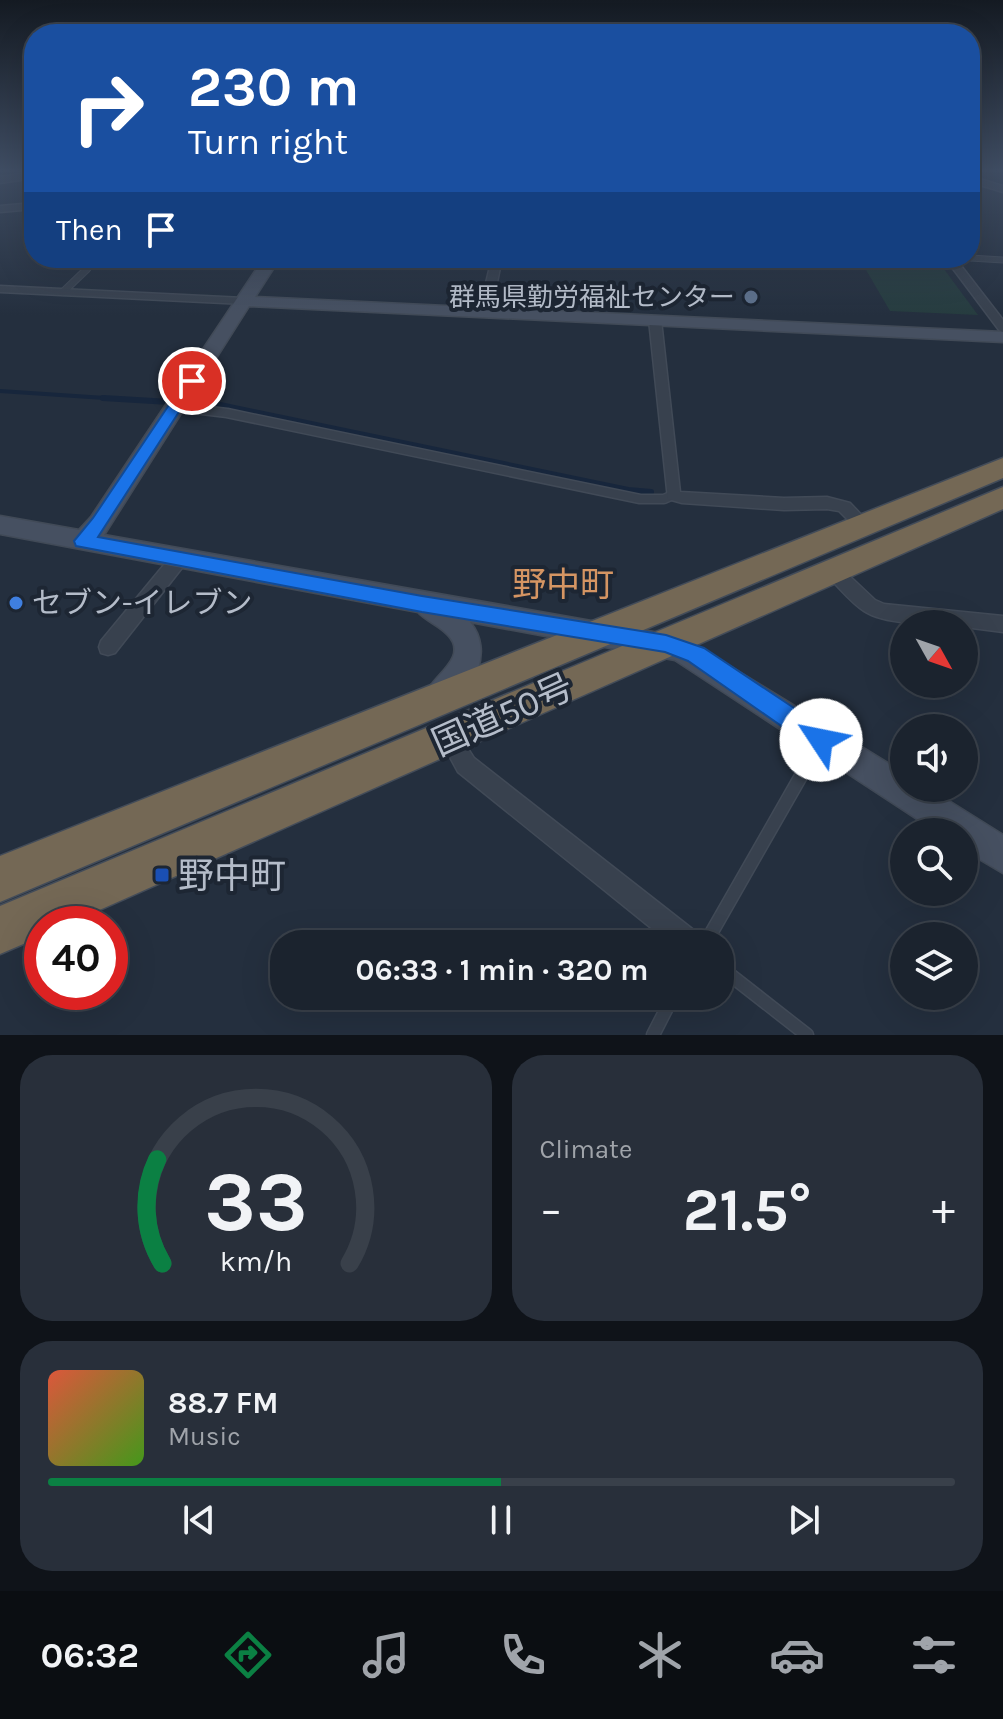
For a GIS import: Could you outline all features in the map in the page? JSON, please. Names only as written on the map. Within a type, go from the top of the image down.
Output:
[{"type":"highway","name":"国道50号","points":[[0,879],[1003,467]]},
{"type":"highway","name":"国道50号","points":[[0,930],[1003,497]]},
{"type":"street","points":[[83,541],[100,523],[265,268]]},
{"type":"street","points":[[485,312],[495,268]]},
{"type":"street","points":[[958,268],[1003,328]]},
{"type":"street","points":[[0,289],[1003,337]]},
{"type":"street","points":[[655,320],[673,495],[769,504],[836,505],[850,512],[862,524]]},
{"type":"street","points":[[0,525],[422,604],[666,644],[696,655],[821,740],[1003,855]]},
{"type":"street","points":[[108,647],[179,559]]},
{"type":"street","points":[[833,571],[869,605],[881,611],[1003,624]]},
{"type":"street","points":[[422,604],[448,618],[459,629],[469,650],[468,665],[437,698]]},
{"type":"street","points":[[449,737],[466,765],[673,930]]},
{"type":"lane","points":[[980,259],[1003,260]]},
{"type":"lane","points":[[63,292],[88,268]]},
{"type":"lane","points":[[175,407],[227,413],[640,499],[664,499],[673,495]]},
{"type":"lane","points":[[713,930],[821,740]]},
{"type":"lane","points":[[734,978],[807,1035]]},
{"type":"lane","points":[[653,1035],[666,1010]]},
{"type":"green space","points":[[865,268],[943,268],[978,315],[890,311]]},
{"type":"waterway","points":[[0,391],[122,399]]},
{"type":"waterway","points":[[103,398],[122,399]]},
{"type":"waterway","points":[[122,399],[220,405],[628,490],[651,492]]},
{"type":"waterway","points":[[122,399],[135,400]]},
{"type":"place","name":"群馬県勤労福祉センター","points":[[751,297]]},
{"type":"place","name":"セブン-イレブン","points":[[16,603]]},
{"type":"place","name":"野中町","points":[[162,875]]},
{"type":"district","name":"野中町","points":[[563,584]]},
{"type":"route","points":[[192,381],[100,523],[83,541],[422,604],[666,644],[696,655],[821,740]]}]
